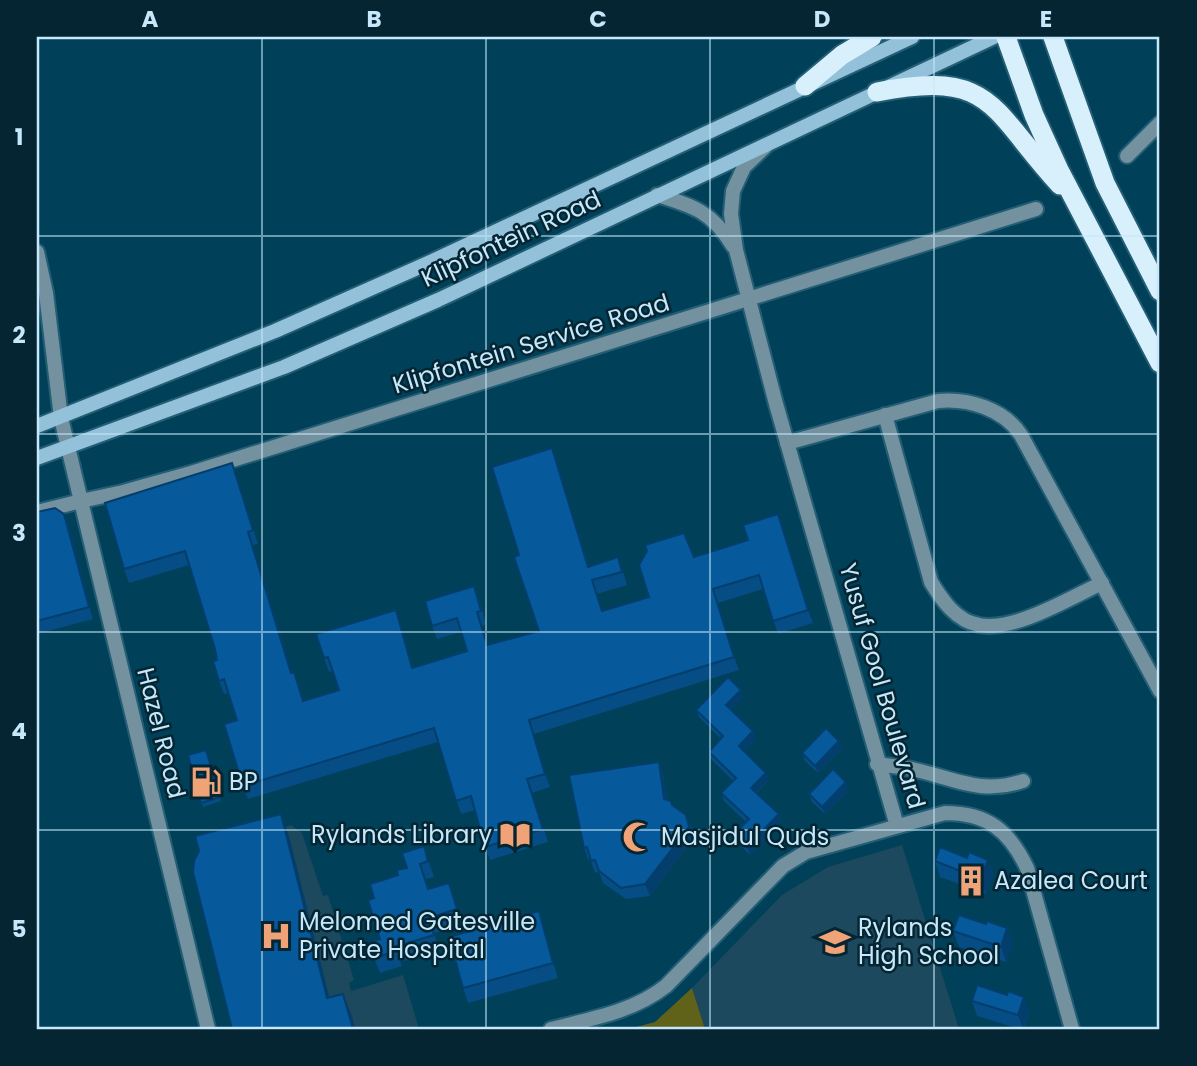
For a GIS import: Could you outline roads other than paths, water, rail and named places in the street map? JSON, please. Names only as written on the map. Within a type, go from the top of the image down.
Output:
[{"type":"highway","points":[[805,86],[842,55],[872,37]]},
{"type":"highway","points":[[1006,37],[1034,115],[1074,201],[1160,363]]},
{"type":"highway","points":[[1053,37],[1104,183],[1160,291]]},
{"type":"highway","points":[[877,92],[907,86],[943,85],[956,86],[981,96],[1002,114],[1031,154],[1074,201]]},
{"type":"main road","name":"Klipfontein Road","points":[[37,426],[275,331],[426,264],[912,37]]},
{"type":"main road","name":"Klipfontein Road","points":[[37,458],[284,368],[438,300],[994,37]]},
{"type":"street","points":[[1127,156],[1160,123]]},
{"type":"street","name":"Yusuf Gool Boulevard","points":[[776,138],[744,167],[733,191],[731,214],[736,250],[747,300],[866,714],[877,764],[897,826],[945,813],[958,813],[982,819],[1008,835],[1027,867],[1072,1029]]},
{"type":"street","name":"Yusuf Gool Boulevard","points":[[657,195],[703,211],[719,225],[736,250]]},
{"type":"street","name":"Klipfontein Service Road","points":[[37,512],[123,492],[191,472],[1036,209]]},
{"type":"street","name":"Hazel Road","points":[[37,252],[41,294],[67,448],[208,1029]]},
{"type":"street","points":[[787,443],[938,401],[970,402],[1006,419],[1015,425],[1021,435],[1160,691]]},
{"type":"street","points":[[885,415],[931,582],[941,599],[964,620],[978,625],[996,626],[1013,622],[1101,583]]},
{"type":"street","points":[[877,764],[916,770],[983,788],[1006,787],[1023,781]]},
{"type":"street","points":[[551,1029],[622,1010],[653,996],[794,858],[806,852],[897,826]]},
{"type":"place","name":"BP","points":[[206,782]]},
{"type":"place","name":"Rylands Library","points":[[515,835]]},
{"type":"place","name":"Masjidul Quds","points":[[638,837]]},
{"type":"place","name":"Azalea Court","points":[[971,881]]},
{"type":"place","name":"Melomed Gatesville Private Hospital","points":[[276,936]]},
{"type":"place","name":"Rylands High School","points":[[835,942]]}]
